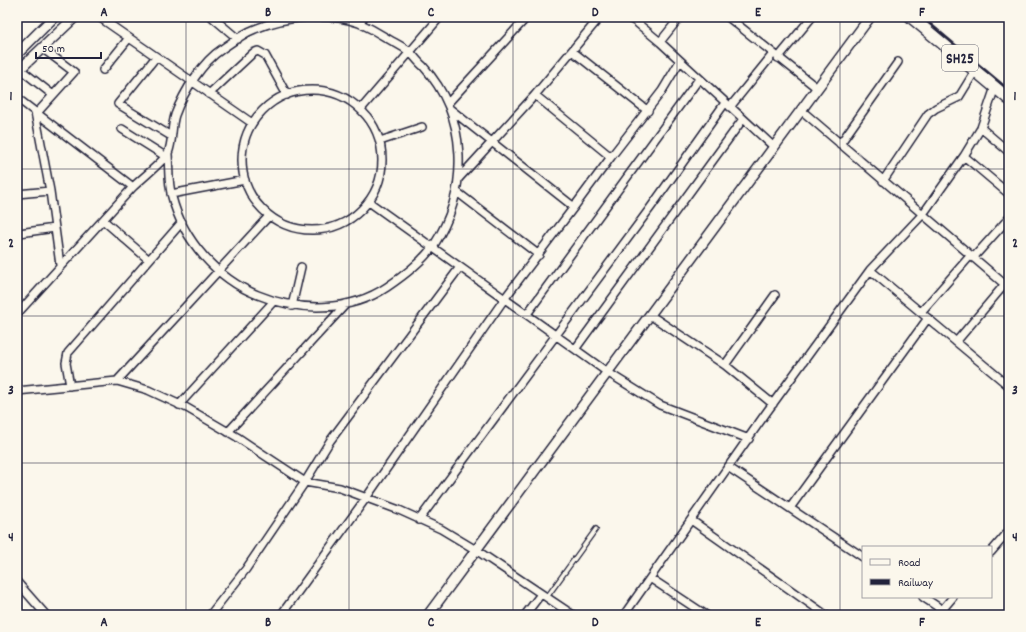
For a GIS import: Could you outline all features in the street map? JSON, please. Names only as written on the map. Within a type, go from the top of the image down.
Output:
[{"type":"main road","points":[[17,54],[54,17]]},
{"type":"main road","points":[[18,70],[75,17]]},
{"type":"main road","points":[[428,615],[870,17]]},
{"type":"main road","name":"SH25","points":[[911,17],[1009,99]]},
{"type":"street","points":[[99,17],[252,123]]},
{"type":"street","points":[[212,17],[238,39]]},
{"type":"street","points":[[293,17],[335,18],[359,23],[410,52],[433,78],[449,106],[459,143],[459,178],[457,192],[447,221],[432,247],[409,272],[379,292],[346,304],[322,307],[292,306],[273,302],[244,290],[217,271],[189,238],[172,194],[166,155],[175,116],[192,81],[219,51],[254,29],[293,17]]},
{"type":"street","points":[[359,23],[364,17]]},
{"type":"street","points":[[361,109],[440,17]]},
{"type":"street","points":[[449,106],[527,17]]},
{"type":"street","points":[[459,178],[535,95],[600,17]]},
{"type":"street","points":[[627,17],[636,22],[660,42],[774,147]]},
{"type":"street","points":[[660,42],[680,17]]},
{"type":"street","points":[[728,17],[817,88]]},
{"type":"street","points":[[419,520],[728,105],[812,17]]},
{"type":"street","points":[[103,70],[129,38]]},
{"type":"street","points":[[36,112],[74,71],[42,48]]},
{"type":"street","points":[[572,51],[648,111]]},
{"type":"street","points":[[209,94],[253,53],[258,52],[265,55],[288,95]]},
{"type":"street","points":[[156,56],[118,104],[171,136]]},
{"type":"street","points":[[281,615],[366,498],[505,298],[539,255],[611,157],[648,111],[680,61]]},
{"type":"street","points":[[840,144],[898,62]]},
{"type":"street","points":[[18,70],[53,95]]},
{"type":"street","points":[[883,181],[928,114],[936,108],[959,97],[975,71]]},
{"type":"street","points":[[527,314],[699,79]]},
{"type":"street","points":[[624,615],[748,438],[870,270],[924,214],[964,156],[980,128],[995,87]]},
{"type":"street","points":[[303,90],[324,91],[344,97],[361,109],[374,125],[380,141],[383,164],[379,184],[369,202],[353,218],[333,228],[310,231],[288,226],[268,216],[254,201],[245,180],[242,162],[244,142],[252,123],[265,108],[288,95],[303,90]]},
{"type":"street","points":[[535,95],[611,157]]},
{"type":"street","points":[[17,98],[133,186]]},
{"type":"street","points":[[449,106],[574,207]]},
{"type":"street","points":[[801,110],[1007,286],[956,342]]},
{"type":"street","points":[[36,112],[50,191],[60,265]]},
{"type":"street","points":[[576,348],[743,119]]},
{"type":"street","points":[[380,141],[422,127]]},
{"type":"street","points":[[980,128],[1009,152]]},
{"type":"street","points":[[122,129],[166,155]]},
{"type":"street","points":[[17,314],[133,186],[166,155]]},
{"type":"street","points":[[964,156],[1009,194]]},
{"type":"street","points":[[172,194],[245,180]]},
{"type":"street","points":[[17,194],[50,191]]},
{"type":"street","points":[[457,192],[539,255]]},
{"type":"street","points":[[369,202],[608,372],[660,405],[748,438]]},
{"type":"street","points":[[117,381],[268,216]]},
{"type":"street","points":[[921,312],[1009,218]]},
{"type":"street","points":[[103,220],[149,260]]},
{"type":"street","points":[[70,386],[66,358],[68,353],[182,222]]},
{"type":"street","points":[[19,233],[55,228]]},
{"type":"street","points":[[292,306],[301,267]]},
{"type":"street","points":[[210,615],[246,569],[305,482],[330,441],[460,267]]},
{"type":"street","points":[[870,270],[1009,386]]},
{"type":"street","points":[[725,365],[775,295]]},
{"type":"street","points":[[179,405],[273,302]]},
{"type":"street","points":[[228,432],[346,304]]},
{"type":"street","points":[[650,315],[725,365],[773,404]]},
{"type":"street","points":[[790,508],[928,318]]},
{"type":"street","points":[[17,391],[117,381],[148,390],[228,432],[305,482],[340,488],[441,529],[476,550],[573,615]]},
{"type":"street","points":[[728,467],[862,556]]},
{"type":"street","points":[[691,520],[826,615]]},
{"type":"street","points":[[992,551],[1009,530]]},
{"type":"street","points":[[650,578],[706,615]]},
{"type":"street","points":[[17,582],[46,615]]},
{"type":"street","points":[[525,615],[544,596]]},
{"type":"street","points":[[924,598],[950,615]]},
{"type":"street","points":[[942,610],[952,598]]},
{"type":"lane","points":[[544,596],[596,529]]},
{"type":"railway","points":[[922,17],[1009,90]]}]
